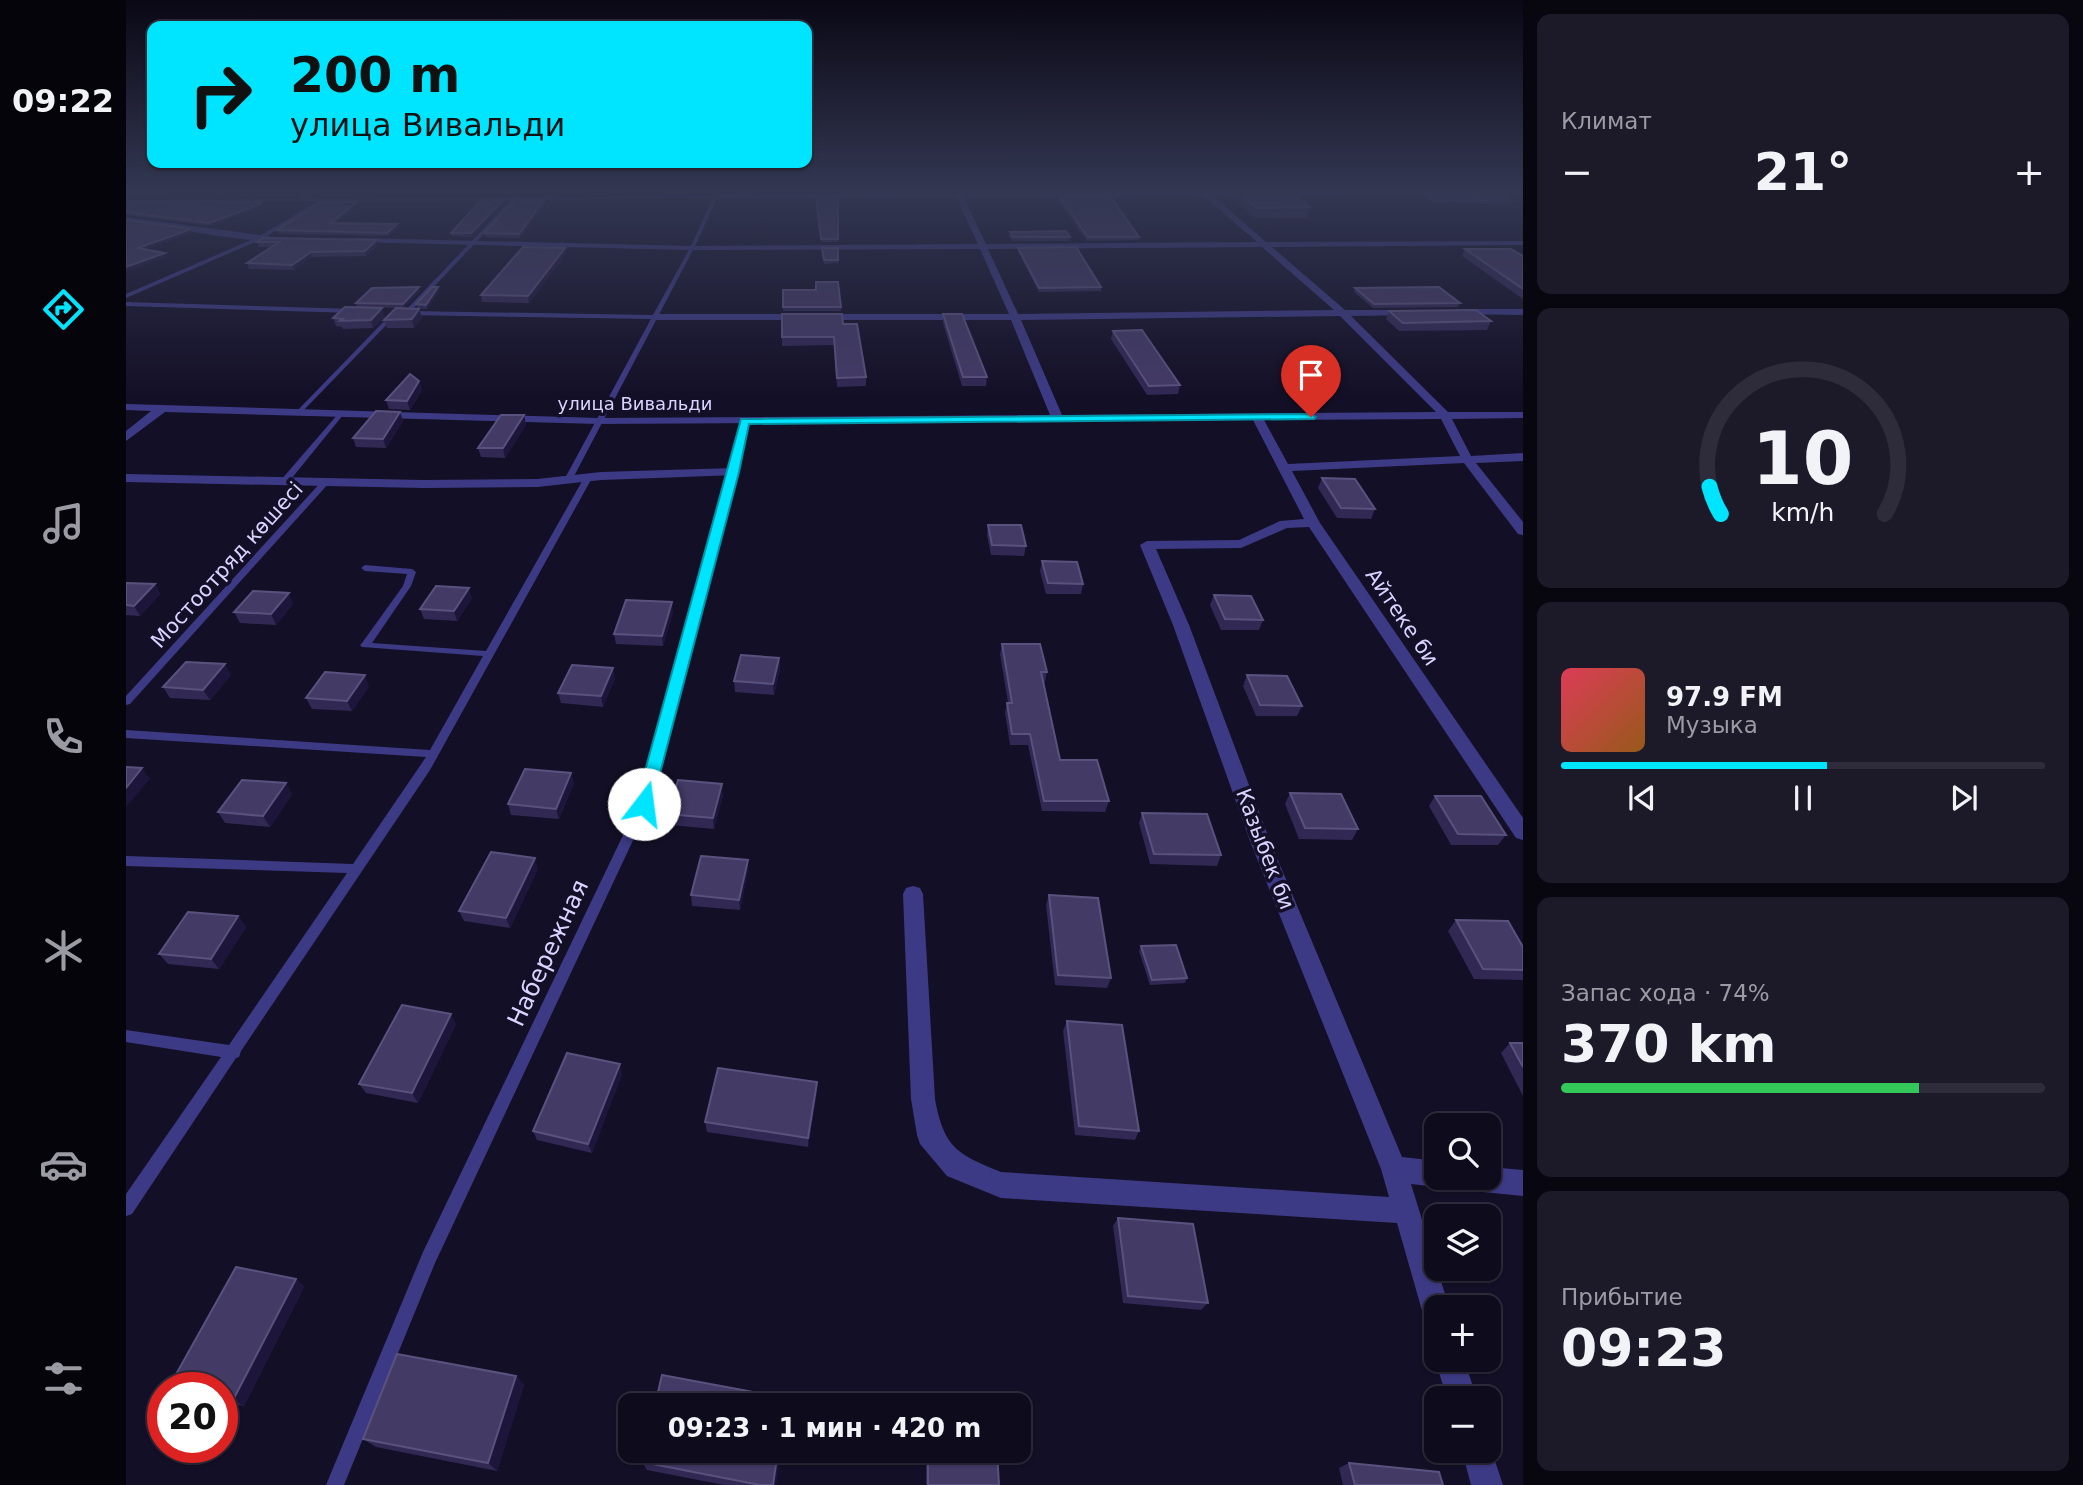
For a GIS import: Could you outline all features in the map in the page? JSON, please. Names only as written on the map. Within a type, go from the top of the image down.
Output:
[{"type":"street","points":[[989,258],[1056,417]]},
{"type":"street","points":[[1278,258],[1342,312],[1445,415],[1450,431],[1467,460],[1523,531]]},
{"type":"street","points":[[654,317],[1015,317],[1426,312]]},
{"type":"street","points":[[1440,312],[1523,312]]},
{"type":"street","name":"улица Вивальди","points":[[126,407],[598,422],[1523,415]]},
{"type":"street","points":[[126,437],[161,409]]},
{"type":"street","name":"Айтеке би","points":[[1257,417],[1313,523],[1523,833]]},
{"type":"street","points":[[1284,468],[1523,457]]},
{"type":"street","points":[[126,478],[325,483],[499,483],[733,472]]},
{"type":"street","name":"Казыбек би","points":[[1313,523],[1285,524],[1241,544],[1147,545],[1181,625],[1260,841],[1394,1169],[1431,1295]]},
{"type":"street","points":[[913,894],[923,1099],[929,1135],[956,1167],[1001,1185],[1407,1211]]},
{"type":"street","points":[[1394,1169],[1424,1172]]},
{"type":"street","points":[[1501,1181],[1523,1183]]},
{"type":"street","points":[[1481,1463],[1487,1485]]},
{"type":"lane","points":[[126,296],[213,258]]},
{"type":"lane","points":[[406,313],[457,258]]},
{"type":"lane","points":[[568,480],[686,258]]},
{"type":"lane","points":[[126,304],[368,312]]},
{"type":"lane","points":[[382,312],[654,317]]},
{"type":"lane","points":[[297,414],[395,313]]},
{"type":"lane","points":[[284,482],[340,415]]},
{"type":"lane","name":"Набережная","points":[[335,1485],[429,1258],[644,804],[745,421]]},
{"type":"lane","points":[[126,1208],[433,754],[588,478]]},
{"type":"lane","name":"Мостоотряд көшесі","points":[[126,702],[325,483]]},
{"type":"lane","points":[[365,568],[412,572],[407,586],[365,645],[490,654]]},
{"type":"lane","points":[[126,734],[433,754]]},
{"type":"lane","points":[[126,861],[357,869]]},
{"type":"lane","points":[[126,1037],[234,1052]]},
{"type":"building","points":[[126,258],[150,258],[126,267]]},
{"type":"building","points":[[254,258],[302,258],[292,265],[247,263]]},
{"type":"building","points":[[513,258],[557,258],[528,296],[481,295]]},
{"type":"building","points":[[1023,258],[1083,258],[1101,287],[1039,288]]},
{"type":"building","points":[[1478,258],[1523,258],[1523,289]]},
{"type":"building","points":[[816,282],[838,282],[841,307],[783,307],[783,290],[816,290]]},
{"type":"building","points":[[419,287],[403,304],[356,303],[372,288]]},
{"type":"building","points":[[432,287],[438,287],[426,305],[416,304]]},
{"type":"building","points":[[1439,287],[1460,303],[1374,304],[1355,288]]},
{"type":"building","points":[[345,307],[382,308],[371,320],[340,321],[343,319],[333,318]]},
{"type":"building","points":[[396,308],[419,309],[412,319],[384,320]]},
{"type":"building","points":[[1476,310],[1491,321],[1403,323],[1389,311]]},
{"type":"building","points":[[782,314],[842,314],[843,324],[857,324],[866,377],[837,378],[834,337],[782,337]]},
{"type":"building","points":[[943,314],[962,314],[987,377],[963,377]]},
{"type":"building","points":[[1142,330],[1180,385],[1149,386],[1113,331]]},
{"type":"building","points":[[410,374],[419,381],[407,401],[386,400]]},
{"type":"building","points":[[376,411],[400,412],[383,439],[353,438]]},
{"type":"building","points":[[501,415],[524,415],[503,448],[478,448]]},
{"type":"building","points":[[1322,478],[1355,479],[1375,509],[1341,508]]},
{"type":"building","points":[[988,525],[1021,525],[1026,546],[992,545]]},
{"type":"building","points":[[1042,561],[1077,562],[1083,584],[1048,583]]},
{"type":"building","points":[[126,583],[155,584],[134,606],[126,605]]},
{"type":"building","points":[[436,586],[469,588],[454,611],[420,609]]},
{"type":"building","points":[[253,591],[289,593],[271,614],[234,612]]},
{"type":"building","points":[[1214,595],[1251,596],[1263,620],[1225,619]]},
{"type":"building","points":[[626,600],[672,602],[662,636],[614,634]]},
{"type":"building","points":[[1002,644],[1040,644],[1047,672],[1041,672],[1060,760],[1097,760],[1109,801],[1044,801],[1030,734],[1012,734],[1007,703],[1012,703]]},
{"type":"building","points":[[741,655],[779,658],[773,684],[734,681]]},
{"type":"building","points":[[186,662],[225,664],[203,690],[163,687]]},
{"type":"building","points":[[572,665],[613,668],[601,696],[558,693]]},
{"type":"building","points":[[325,672],[365,675],[347,701],[306,698]]},
{"type":"building","points":[[1247,675],[1287,676],[1302,706],[1260,705]]},
{"type":"building","points":[[126,767],[142,768],[126,788]]},
{"type":"building","points":[[525,769],[571,773],[556,809],[508,804]]},
{"type":"building","points":[[242,780],[286,783],[263,816],[218,812]]},
{"type":"building","points":[[678,780],[722,784],[713,818],[668,814]]},
{"type":"building","points":[[1290,793],[1341,794],[1358,829],[1305,828]]},
{"type":"building","points":[[1435,796],[1481,796],[1506,835],[1458,834]]},
{"type":"building","points":[[1142,813],[1207,814],[1221,855],[1154,854]]},
{"type":"building","points":[[491,852],[535,858],[506,918],[459,911]]},
{"type":"building","points":[[701,856],[748,860],[739,900],[691,895]]},
{"type":"building","points":[[1049,895],[1098,898],[1111,978],[1058,975]]},
{"type":"building","points":[[188,912],[238,916],[211,959],[159,954]]},
{"type":"building","points":[[1456,920],[1508,921],[1523,947],[1523,970],[1483,969]]},
{"type":"building","points":[[1176,945],[1187,978],[1152,980],[1141,946]]},
{"type":"building","points":[[402,1005],[451,1014],[412,1093],[359,1084]]},
{"type":"building","points":[[1067,1021],[1122,1025],[1139,1131],[1079,1126]]},
{"type":"building","points":[[1510,1043],[1523,1043],[1523,1067]]},
{"type":"building","points":[[567,1053],[620,1064],[588,1144],[533,1131]]},
{"type":"building","points":[[718,1068],[817,1082],[808,1138],[705,1122]]},
{"type":"building","points":[[1118,1218],[1193,1224],[1208,1303],[1128,1296]]},
{"type":"building","points":[[236,1267],[296,1279],[238,1390],[238,1372],[177,1372]]},
{"type":"building","points":[[397,1354],[516,1376],[488,1463],[363,1439]]},
{"type":"building","points":[[662,1375],[759,1393],[658,1393]]},
{"type":"building","points":[[647,1463],[776,1463],[773,1485],[760,1485]]},
{"type":"building","points":[[928,1463],[998,1463],[999,1485],[928,1485]]},
{"type":"building","points":[[1349,1463],[1439,1472],[1443,1485],[1355,1485]]},
{"type":"route","points":[[644,804],[745,421],[1311,417]]}]
